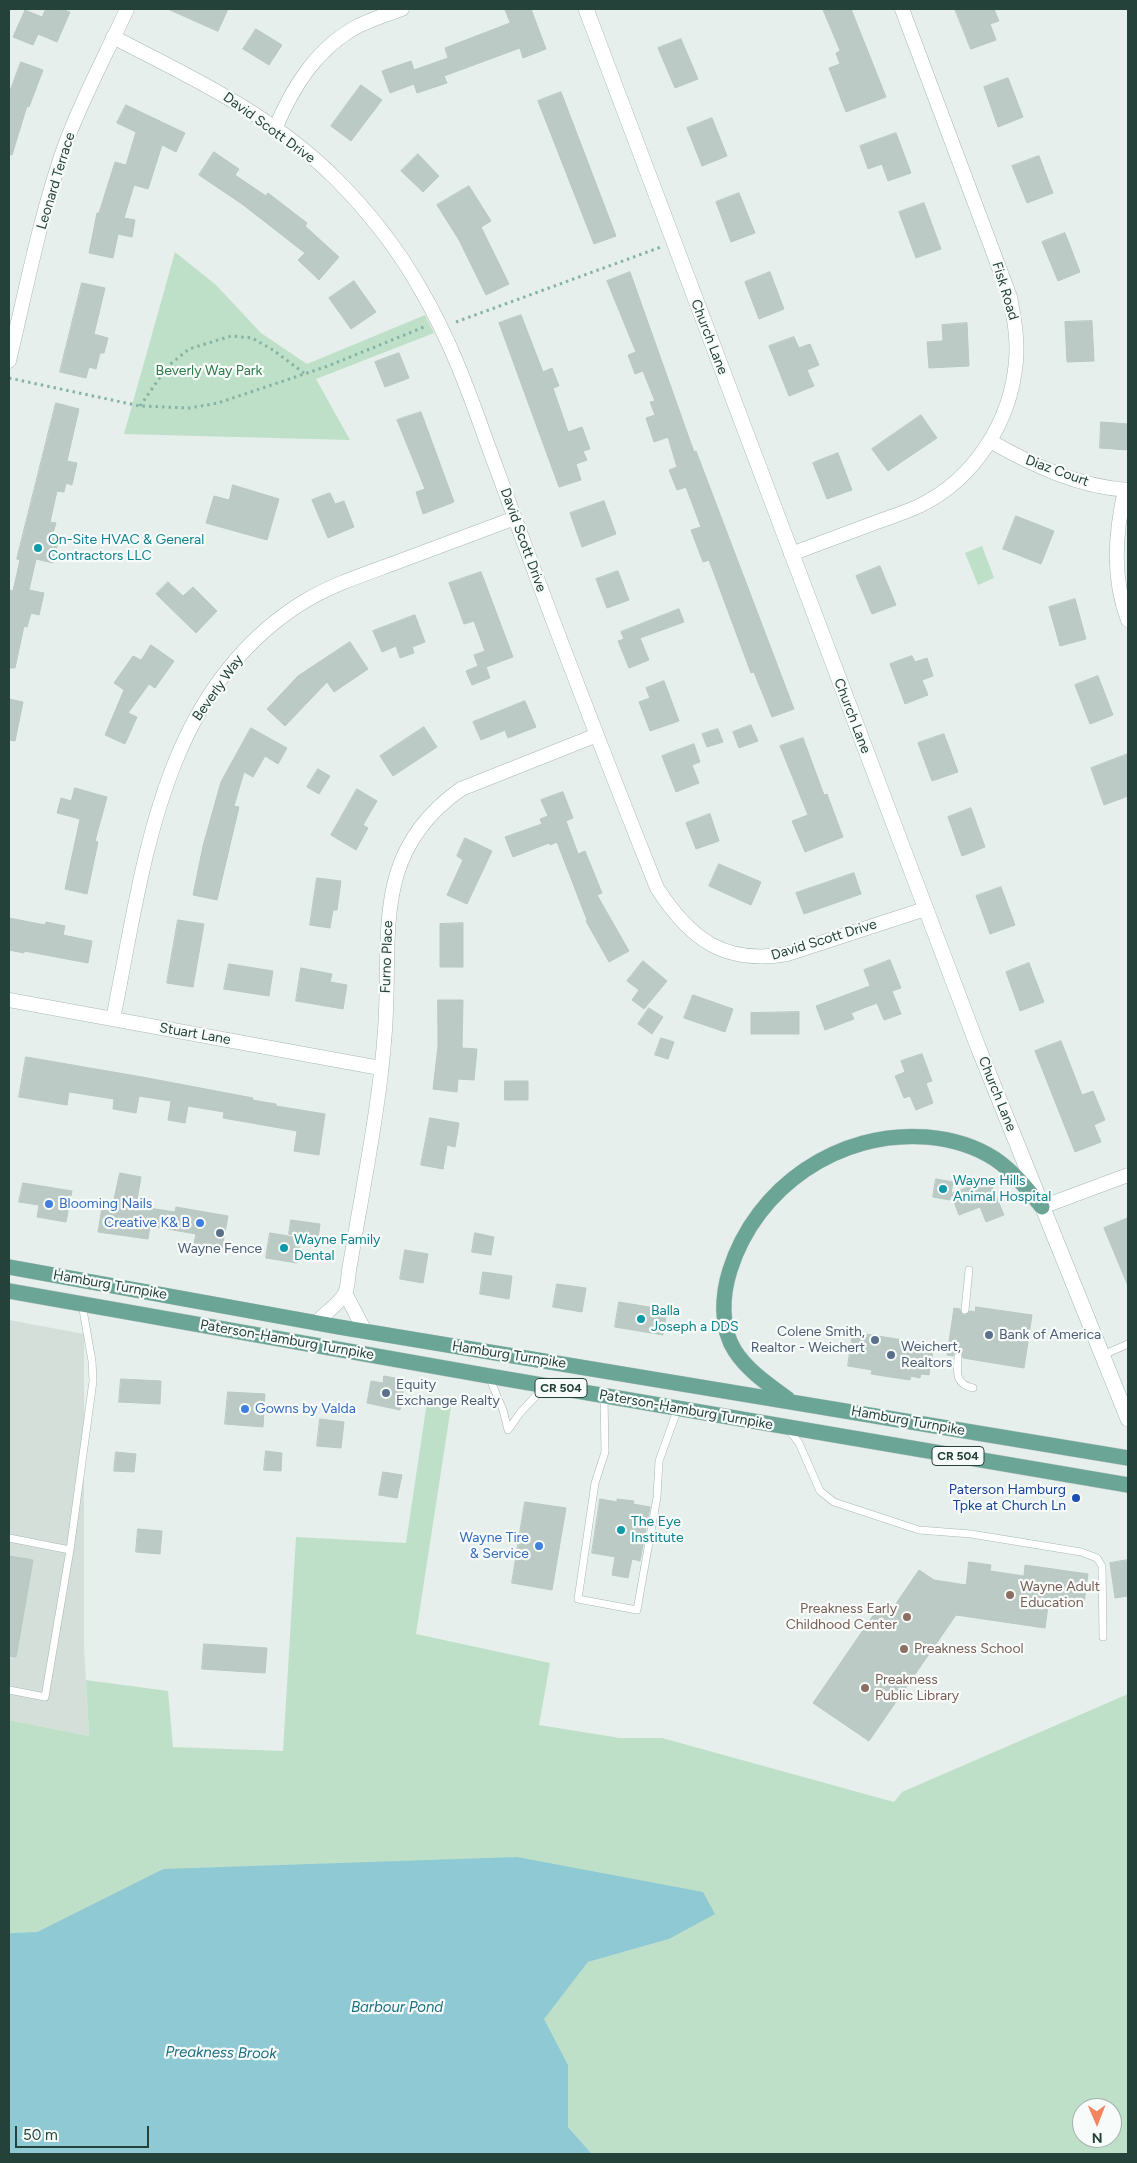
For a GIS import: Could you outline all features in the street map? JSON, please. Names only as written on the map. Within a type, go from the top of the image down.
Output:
[{"type":"main road","points":[[791,1401],[750,1369],[735,1351],[726,1330],[724,1302],[727,1279],[741,1241],[774,1196],[792,1179],[817,1161],[859,1144],[887,1138],[911,1136],[935,1138],[973,1148],[994,1159],[1016,1176],[1042,1207]]},
{"type":"main road","name":"Hamburg Turnpike","points":[[9,1267],[316,1323],[1128,1458]]},
{"type":"main road","name":"Paterson-Hamburg Turnpike","points":[[9,1290],[787,1428],[1128,1484]]},
{"type":"street","name":"Leonard Terrace","points":[[9,361],[45,209],[64,148],[82,102],[126,9]]},
{"type":"street","points":[[275,129],[286,102],[301,78],[318,57],[337,39],[359,25],[402,9]]},
{"type":"street","name":"Church Lane","points":[[586,9],[978,1048],[1128,1419]]},
{"type":"street","name":"Fisk Road","points":[[791,554],[919,506],[943,491],[965,473],[990,441],[1006,412],[1013,386],[1016,332],[1010,297],[902,9]]},
{"type":"street","name":"David Scott Drive","points":[[113,37],[218,92],[299,146],[333,176],[365,210],[394,248],[421,289],[465,381],[597,735],[657,888],[688,929],[708,943],[729,953],[750,958],[765,958],[787,954],[925,909]]},
{"type":"street","name":"Diaz Court","points":[[990,441],[1021,459],[1060,475],[1099,486],[1127,490]]},
{"type":"street","points":[[1127,490],[1119,518],[1116,546],[1122,603],[1128,620]]},
{"type":"street","name":"Beverly Way","points":[[113,1019],[155,816],[168,775],[186,736],[206,700],[230,668],[275,622],[305,601],[329,589],[515,518]]},
{"type":"street","name":"Furno Place","points":[[345,1293],[366,1175],[385,1031],[387,922],[391,894],[399,867],[410,842],[424,821],[441,803],[460,789],[597,735]]},
{"type":"street","name":"Stuart Lane","points":[[9,1000],[380,1068]]},
{"type":"street","points":[[1042,1207],[1128,1175]]},
{"type":"street","points":[[316,1323],[345,1293],[365,1331]]},
{"type":"lane","points":[[965,1310],[969,1270]]},
{"type":"lane","points":[[9,1690],[45,1697],[70,1550],[92,1381],[92,1361],[82,1303]]},
{"type":"lane","points":[[1102,1355],[1128,1344]]},
{"type":"lane","points":[[958,1357],[956,1374],[959,1381],[965,1386],[973,1388]]},
{"type":"lane","points":[[489,1376],[504,1410],[508,1430],[520,1413],[545,1386]]},
{"type":"lane","points":[[604,1395],[605,1452],[595,1484],[578,1600],[637,1610],[657,1497],[659,1461],[678,1408]]},
{"type":"lane","points":[[787,1428],[799,1443],[820,1492],[834,1502],[859,1512],[918,1530],[971,1534],[1081,1552],[1097,1558],[1102,1566],[1103,1637]]},
{"type":"lane","points":[[9,1538],[70,1550]]},
{"type":"path","points":[[9,378],[140,406],[190,408],[218,403],[305,374],[439,324],[674,242]]},
{"type":"path","points":[[140,406],[168,366],[189,349],[231,336],[252,338],[273,350],[305,374]]},
{"type":"shaded area","points":[[9,1320],[84,1334],[84,1646],[89,1736],[9,1720]]},
{"type":"green space","name":"Beverly Way Park","points":[[175,252],[216,285],[261,333],[307,364],[425,315],[434,333],[316,379],[350,440],[124,434]]},
{"type":"green space","points":[[982,546],[994,578],[978,585],[965,553]]},
{"type":"green space","points":[[428,1395],[452,1400],[416,1634],[550,1663],[539,1725],[620,1738],[662,1738],[894,1802],[902,1792],[1128,1694],[1128,2154],[592,2154],[568,2127],[568,2065],[543,2019],[588,1962],[669,1939],[163,1869],[37,1932],[9,1933],[9,1720],[89,1736],[86,1680],[168,1691],[173,1747],[283,1751],[296,1537],[406,1543]]},
{"type":"water","name":"Barbour Pond","points":[[517,1857],[703,1892],[715,1914],[669,1939],[588,1962],[544,2019],[568,2065],[568,2127],[592,2154],[9,2154],[9,1933],[37,1932],[163,1869]]},
{"type":"building","points":[[46,9],[62,9],[70,12],[57,42],[38,34],[33,45],[13,37],[25,10],[42,17]]},
{"type":"building","points":[[168,9],[228,9],[218,31]]},
{"type":"building","points":[[505,9],[531,9],[546,49],[523,58],[520,48],[444,76],[447,83],[417,93],[414,84],[390,93],[382,71],[411,61],[414,70],[448,58],[445,48],[510,23]]},
{"type":"building","points":[[823,9],[851,9],[886,97],[846,112],[829,68],[840,64],[836,53],[840,51]]},
{"type":"building","points":[[955,9],[994,9],[999,21],[990,24],[996,40],[971,49]]},
{"type":"building","points":[[256,29],[282,45],[269,65],[243,49]]},
{"type":"building","points":[[681,39],[698,79],[675,88],[658,48]]},
{"type":"building","points":[[21,62],[43,70],[29,107],[27,106],[12,155],[9,154],[9,94]]},
{"type":"building","points":[[1008,78],[1023,117],[998,127],[984,87]]},
{"type":"building","points":[[361,85],[382,100],[351,141],[331,126]]},
{"type":"building","points":[[561,92],[616,236],[594,244],[538,101]]},
{"type":"building","points":[[126,105],[185,133],[176,152],[162,145],[148,189],[134,185],[124,218],[135,220],[132,237],[118,234],[113,258],[89,253],[97,213],[99,213],[115,162],[126,165],[136,132],[117,123]]},
{"type":"building","points":[[712,118],[727,156],[702,166],[687,128]]},
{"type":"building","points":[[896,133],[911,173],[888,181],[882,164],[868,169],[860,146]]},
{"type":"building","points":[[214,152],[239,169],[235,175],[266,196],[268,193],[307,223],[305,226],[339,257],[319,280],[298,260],[305,253],[242,204],[199,175]]},
{"type":"building","points":[[418,154],[439,176],[423,192],[401,171]]},
{"type":"building","points":[[1039,156],[1053,193],[1027,203],[1012,166]]},
{"type":"building","points":[[469,186],[491,221],[481,227],[509,284],[486,295],[459,240],[437,205]]},
{"type":"building","points":[[739,193],[755,233],[731,242],[716,202]]},
{"type":"building","points":[[924,203],[941,249],[916,258],[899,212]]},
{"type":"building","points":[[1065,233],[1080,272],[1058,281],[1042,242]]},
{"type":"building","points":[[630,272],[694,452],[696,451],[794,709],[772,717],[754,672],[751,673],[709,560],[703,562],[691,530],[701,527],[686,487],[677,490],[669,470],[677,467],[668,437],[654,442],[646,418],[655,415],[650,402],[655,401],[643,371],[635,374],[628,355],[636,352],[607,281]]},
{"type":"building","points":[[770,272],[784,309],[759,319],[745,282]]},
{"type":"building","points":[[354,281],[376,312],[351,329],[329,298]]},
{"type":"building","points":[[82,283],[105,288],[94,334],[108,338],[104,353],[100,353],[96,369],[89,367],[86,378],[60,372]]},
{"type":"building","points":[[521,315],[543,372],[552,368],[559,386],[553,388],[568,432],[582,427],[590,449],[583,451],[587,460],[576,464],[581,480],[559,487],[499,323]]},
{"type":"building","points":[[1092,321],[1094,361],[1067,362],[1065,322]]},
{"type":"building","points":[[967,323],[969,366],[929,368],[927,342],[943,341],[942,325]]},
{"type":"building","points":[[794,337],[799,348],[810,344],[819,365],[807,370],[814,386],[789,396],[769,346]]},
{"type":"building","points":[[399,353],[409,378],[385,387],[375,362]]},
{"type":"building","points":[[56,403],[79,409],[67,461],[77,463],[72,485],[66,483],[64,492],[57,491],[50,522],[56,523],[52,536],[59,538],[53,563],[36,559],[29,590],[44,593],[39,615],[31,613],[27,627],[24,626],[15,668],[9,668],[9,590],[13,591],[20,560],[17,559]]},
{"type":"building","points":[[421,412],[454,502],[423,514],[416,492],[425,489],[397,420]]},
{"type":"building","points":[[921,415],[937,438],[888,471],[872,449]]},
{"type":"building","points":[[1101,422],[1128,424],[1128,450],[1100,448]]},
{"type":"building","points":[[838,453],[852,490],[827,499],[813,463]]},
{"type":"building","points":[[233,485],[279,499],[267,540],[206,523],[214,496],[229,500]]},
{"type":"building","points":[[330,493],[335,504],[344,501],[354,527],[328,538],[312,500]]},
{"type":"building","points":[[604,501],[616,534],[582,547],[570,513]]},
{"type":"building","points":[[1016,516],[1054,531],[1041,564],[1003,549]]},
{"type":"building","points":[[880,566],[896,605],[872,614],[856,576]]},
{"type":"building","points":[[618,571],[629,600],[607,608],[596,579]]},
{"type":"building","points":[[481,572],[513,657],[486,667],[490,678],[472,685],[466,671],[478,666],[474,655],[485,651],[474,621],[464,624],[449,583]]},
{"type":"building","points":[[168,582],[183,596],[193,587],[217,611],[196,633],[156,594]]},
{"type":"building","points":[[1075,599],[1086,639],[1060,646],[1049,607]]},
{"type":"building","points":[[679,609],[684,622],[640,638],[649,660],[629,668],[618,641],[624,639],[621,632]]},
{"type":"building","points":[[415,615],[425,642],[412,647],[414,653],[400,658],[396,646],[382,652],[373,631]]},
{"type":"building","points":[[350,642],[368,669],[334,692],[327,682],[285,726],[267,709],[298,676]]},
{"type":"building","points":[[151,645],[174,661],[155,688],[149,684],[128,713],[137,717],[125,744],[105,735],[124,690],[114,683],[133,656],[141,660]]},
{"type":"building","points":[[912,656],[915,662],[927,658],[933,676],[922,680],[928,695],[905,704],[890,664]]},
{"type":"building","points":[[1098,676],[1113,715],[1090,724],[1075,685]]},
{"type":"building","points":[[664,681],[679,721],[650,731],[639,702],[650,698],[646,688]]},
{"type":"building","points":[[9,699],[23,702],[15,741],[9,740]]},
{"type":"building","points":[[525,701],[536,727],[508,738],[505,730],[481,740],[473,722]]},
{"type":"building","points":[[751,725],[758,741],[739,748],[733,732]]},
{"type":"building","points":[[424,727],[437,747],[393,776],[380,756]]},
{"type":"building","points":[[251,728],[287,748],[278,764],[265,756],[253,777],[244,772],[234,806],[239,807],[217,900],[193,895],[203,846],[221,782]]},
{"type":"building","points":[[718,729],[723,742],[707,747],[702,734]]},
{"type":"building","points":[[944,734],[958,772],[932,781],[918,743]]},
{"type":"building","points":[[803,738],[824,795],[827,794],[843,837],[805,852],[792,821],[808,815],[780,746]]},
{"type":"building","points":[[694,744],[700,762],[692,765],[699,783],[676,792],[662,756]]},
{"type":"building","points":[[1128,754],[1128,796],[1104,805],[1091,768]]},
{"type":"building","points":[[318,769],[330,776],[319,794],[307,787]]},
{"type":"building","points":[[75,788],[107,797],[95,841],[98,842],[87,894],[65,889],[80,819],[57,813],[61,798],[71,801]]},
{"type":"building","points":[[357,789],[377,801],[363,825],[368,828],[356,850],[331,835]]},
{"type":"building","points":[[563,792],[573,818],[566,821],[578,854],[585,851],[602,893],[597,895],[629,951],[609,962],[586,921],[557,842],[550,845],[549,843],[513,857],[505,837],[542,824],[540,819],[548,816],[541,800]]},
{"type":"building","points":[[971,808],[985,847],[962,856],[948,817]]},
{"type":"building","points":[[710,814],[719,841],[696,849],[686,823]]},
{"type":"building","points":[[465,838],[492,851],[467,904],[447,895],[463,860],[457,856]]},
{"type":"building","points":[[719,864],[761,882],[751,905],[709,886]]},
{"type":"building","points":[[854,873],[861,894],[804,914],[796,893]]},
{"type":"building","points":[[317,878],[341,881],[337,910],[333,910],[330,928],[310,925]]},
{"type":"building","points":[[1001,887],[1015,925],[990,934],[976,896]]},
{"type":"building","points":[[9,918],[45,925],[46,922],[65,926],[63,935],[92,941],[88,963],[9,950]]},
{"type":"building","points":[[178,920],[204,924],[193,987],[167,983]]},
{"type":"building","points":[[463,923],[463,967],[440,967],[440,924]]},
{"type":"building","points":[[890,960],[901,988],[892,991],[901,1014],[884,1020],[877,1003],[851,1013],[854,1019],[825,1030],[816,1006],[870,986],[864,970]]},
{"type":"building","points":[[643,961],[667,981],[644,1009],[632,1000],[639,990],[627,981]]},
{"type":"building","points":[[1029,963],[1044,1002],[1020,1011],[1006,972]]},
{"type":"building","points":[[229,964],[273,971],[269,996],[224,989]]},
{"type":"building","points":[[301,968],[332,974],[330,982],[347,985],[343,1009],[296,1001]]},
{"type":"building","points":[[693,995],[733,1009],[725,1032],[684,1018]]},
{"type":"building","points":[[438,1000],[463,1000],[462,1048],[477,1049],[474,1080],[458,1079],[457,1092],[433,1089],[438,1046]]},
{"type":"building","points":[[649,1008],[663,1017],[652,1034],[638,1024]]},
{"type":"building","points":[[799,1012],[799,1034],[751,1034],[751,1013]]},
{"type":"building","points":[[661,1038],[674,1042],[668,1059],[655,1055]]},
{"type":"building","points":[[1061,1041],[1082,1095],[1093,1091],[1105,1120],[1094,1125],[1101,1142],[1075,1152],[1035,1051]]},
{"type":"building","points":[[922,1054],[932,1081],[926,1083],[933,1103],[916,1110],[910,1096],[904,1098],[895,1076],[905,1072],[901,1061]]},
{"type":"building","points":[[26,1057],[253,1098],[252,1100],[276,1104],[276,1106],[325,1114],[319,1155],[294,1151],[297,1131],[223,1118],[224,1112],[188,1106],[185,1123],[168,1120],[171,1101],[139,1096],[136,1113],[113,1109],[114,1099],[69,1092],[67,1105],[19,1097]]},
{"type":"building","points":[[505,1081],[528,1081],[528,1100],[505,1100]]},
{"type":"building","points":[[430,1118],[459,1123],[455,1147],[447,1145],[443,1169],[421,1165]]},
{"type":"building","points":[[120,1173],[141,1177],[136,1206],[175,1212],[176,1207],[228,1216],[222,1248],[194,1243],[196,1234],[150,1226],[148,1239],[98,1232],[103,1201],[113,1202]]},
{"type":"building","name":"Wayne Hills Animal Hospital","points":[[936,1179],[953,1182],[950,1200],[933,1197]]},
{"type":"building","points":[[989,1179],[1004,1215],[986,1222],[980,1207],[959,1215],[951,1194]]},
{"type":"building","name":"Blooming Nails","points":[[23,1183],[72,1191],[66,1222],[37,1217],[39,1205],[19,1202]]},
{"type":"building","points":[[1128,1218],[1128,1286],[1104,1228]]},
{"type":"building","points":[[291,1220],[320,1224],[318,1239],[289,1234]]},
{"type":"building","name":"Wayne Family Dental","points":[[270,1233],[301,1238],[297,1263],[266,1258]]},
{"type":"building","points":[[475,1233],[494,1237],[491,1255],[472,1252]]},
{"type":"building","points":[[405,1250],[428,1254],[423,1283],[400,1279]]},
{"type":"building","points":[[483,1272],[512,1276],[509,1299],[480,1294]]},
{"type":"building","points":[[557,1284],[586,1288],[582,1312],[553,1307]]},
{"type":"building","name":"Balla Joseph a DDS","points":[[619,1302],[667,1310],[663,1335],[615,1327]]},
{"type":"building","name":"Bank of America","points":[[976,1307],[1032,1315],[1024,1368],[963,1358],[959,1352],[955,1352],[953,1356],[947,1355],[954,1308],[960,1309],[962,1314],[965,1315],[970,1311],[975,1312]]},
{"type":"building","name":"Weichert, Realtors","points":[[853,1332],[934,1345],[929,1375],[921,1374],[920,1378],[911,1376],[910,1380],[871,1374],[872,1370],[848,1366]]},
{"type":"building","name":"Equity Exchange Realty","points":[[384,1376],[406,1380],[400,1410],[367,1403],[371,1381],[383,1383]]},
{"type":"building","points":[[121,1379],[161,1381],[160,1404],[119,1402]]},
{"type":"building","name":"Gowns by Valda","points":[[228,1392],[265,1394],[263,1427],[225,1424]]},
{"type":"building","points":[[320,1419],[344,1422],[341,1448],[317,1446]]},
{"type":"building","points":[[266,1451],[282,1453],[281,1471],[264,1470]]},
{"type":"building","points":[[116,1452],[136,1454],[134,1472],[114,1471]]},
{"type":"building","points":[[383,1472],[402,1475],[397,1498],[379,1495]]},
{"type":"building","name":"The Eye Institute","points":[[600,1499],[617,1502],[617,1499],[634,1501],[633,1504],[650,1507],[640,1561],[632,1559],[628,1578],[612,1575],[615,1557],[592,1553]]},
{"type":"building","name":"Wayne Tire & Service","points":[[525,1502],[566,1508],[552,1590],[512,1583]]},
{"type":"building","points":[[138,1529],[162,1531],[160,1554],[136,1552]]},
{"type":"building","points":[[9,1556],[33,1560],[16,1657],[9,1656]]},
{"type":"building","points":[[1128,1560],[1128,1596],[1115,1598],[1110,1563]]},
{"type":"building","points":[[969,1562],[991,1565],[990,1571],[1024,1576],[1025,1565],[1088,1574],[1084,1603],[1049,1598],[1045,1628],[956,1615],[869,1741],[813,1703],[881,1604],[891,1611],[919,1570],[934,1580],[966,1585]]},
{"type":"building","points":[[204,1644],[267,1648],[265,1673],[202,1669]]},
{"type":"place","name":"On-Site HVAC & General Contractors LLC","points":[[38,548]]},
{"type":"place","name":"Wayne Hills Animal Hospital","points":[[943,1189]]},
{"type":"place","name":"Blooming Nails","points":[[49,1204]]},
{"type":"place","name":"Creative K& B","points":[[200,1223]]},
{"type":"place","name":"Wayne Fence","points":[[220,1233]]},
{"type":"place","name":"Wayne Family Dental","points":[[284,1248]]},
{"type":"place","name":"Balla Joseph a DDS","points":[[641,1319]]},
{"type":"place","name":"Bank of America","points":[[989,1335]]},
{"type":"place","name":"Colene Smith, Realtor - Weichert","points":[[875,1340]]},
{"type":"place","name":"Weichert, Realtors","points":[[891,1355]]},
{"type":"place","name":"Equity Exchange Realty","points":[[386,1393]]},
{"type":"place","name":"Gowns by Valda","points":[[245,1409]]},
{"type":"place","name":"Paterson Hamburg Tpke at Church Ln","points":[[1076,1498]]},
{"type":"place","name":"The Eye Institute","points":[[621,1530]]},
{"type":"place","name":"Wayne Tire & Service","points":[[539,1546]]},
{"type":"place","name":"Wayne Adult Education","points":[[1010,1595]]},
{"type":"place","name":"Preakness Early Childhood Center","points":[[907,1617]]},
{"type":"place","name":"Preakness School","points":[[904,1649]]},
{"type":"place","name":"Preakness Public Library","points":[[865,1688]]},
{"type":"water label","name":"Preakness Brook","points":[[221,2053]]}]
